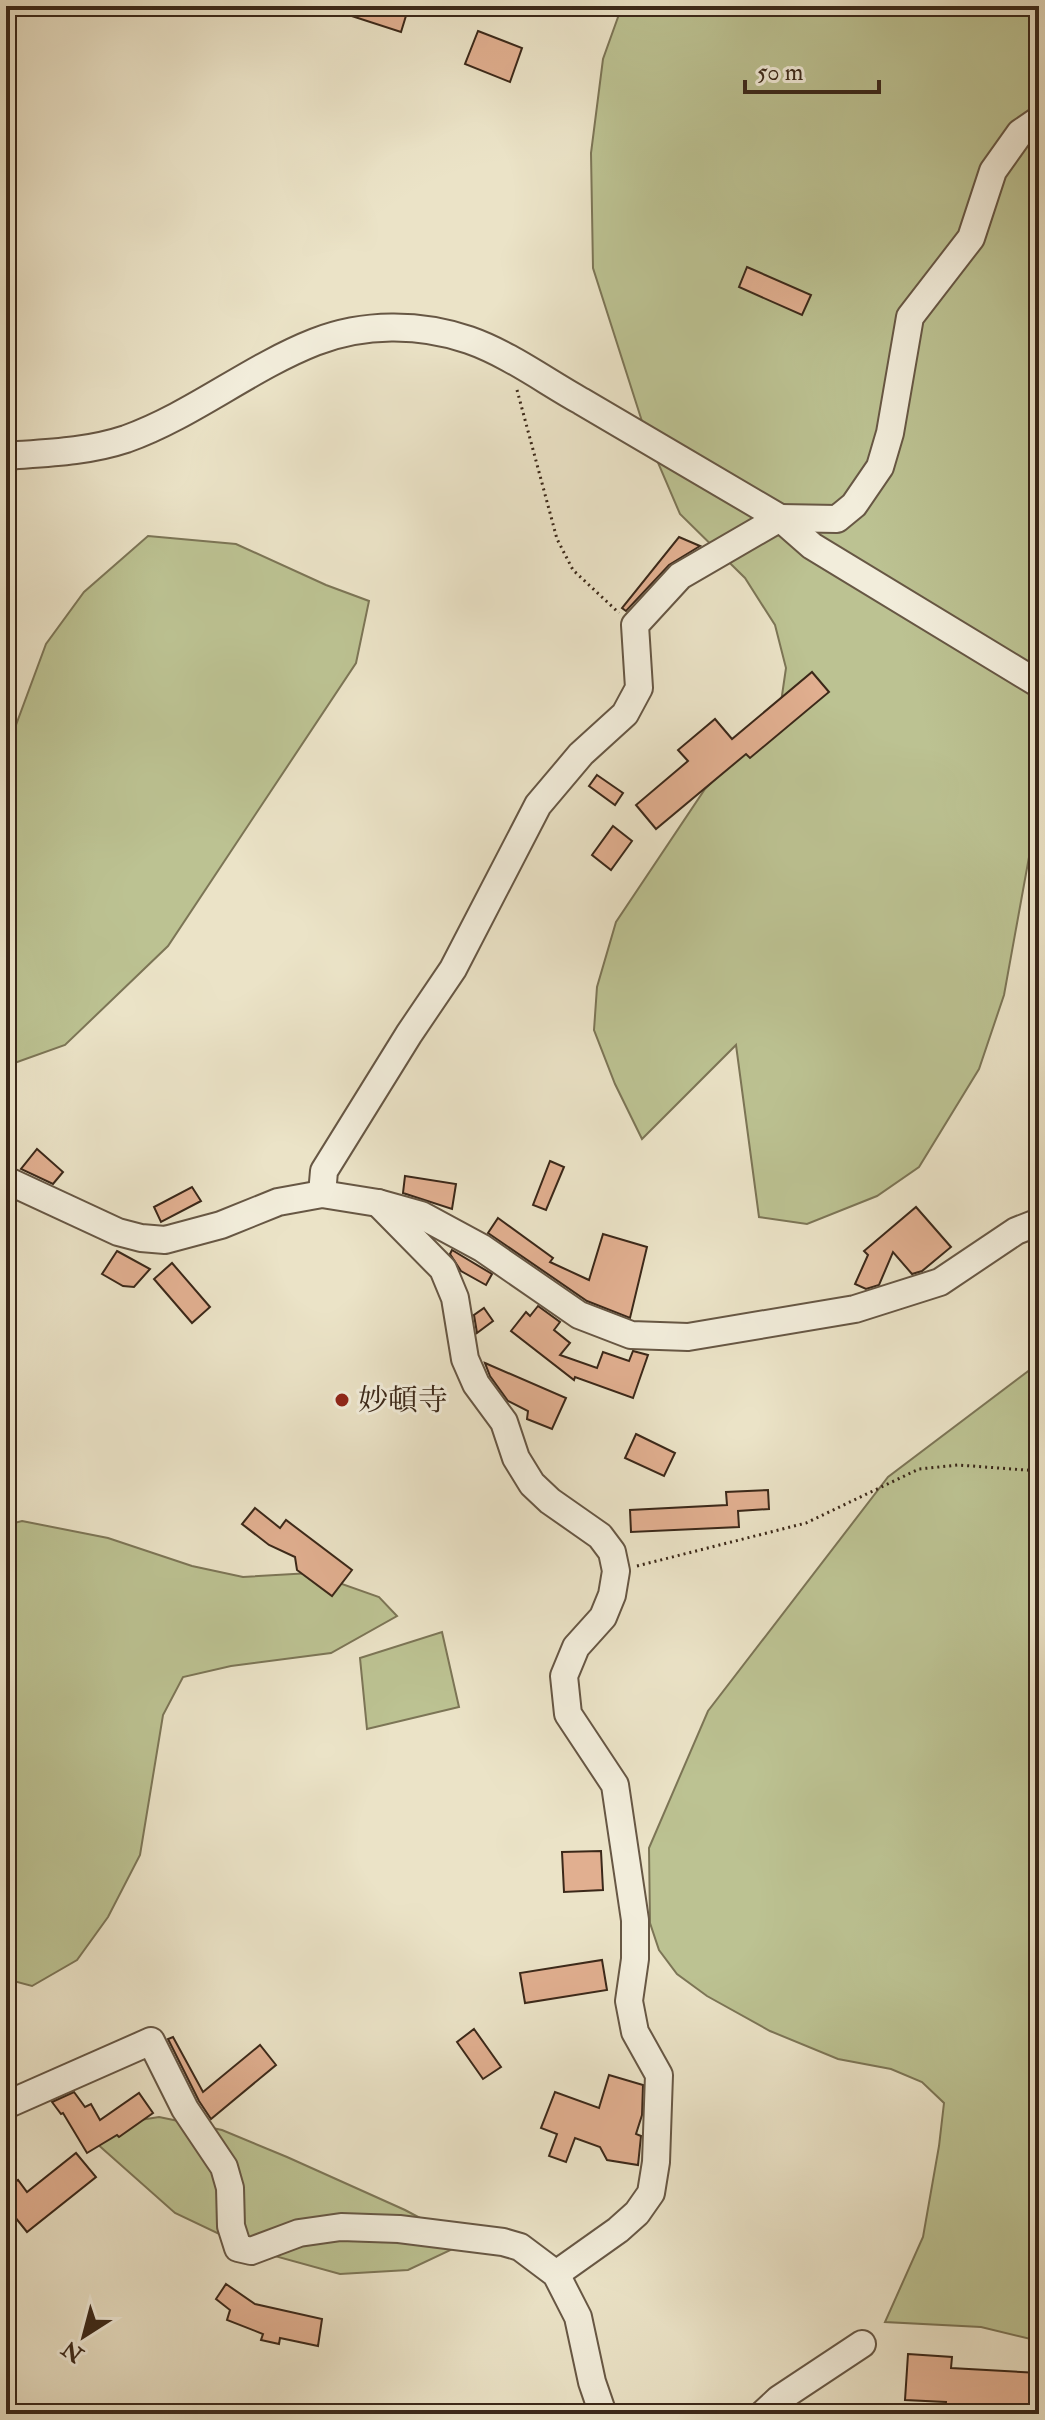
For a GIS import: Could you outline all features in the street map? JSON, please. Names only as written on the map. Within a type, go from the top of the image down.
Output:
[{"type":"street","points":[[322,1194],[324,1171],[453,969],[538,805],[581,754],[625,714],[639,688],[635,625],[680,576],[780,518],[837,519],[854,505],[880,467],[890,433],[910,317],[971,238],[993,171],[1020,133],[1039,120]]},
{"type":"street","points":[[6,456],[75,451],[124,439],[170,420],[315,342],[353,330],[393,327],[435,331],[470,341],[509,359],[780,518],[812,546],[1039,684]]},
{"type":"street","points":[[6,1180],[118,1232],[165,1240],[221,1225],[278,1202],[322,1194],[378,1203],[421,1215],[482,1248],[579,1315],[631,1335],[688,1337],[855,1309],[940,1282],[1016,1231],[1039,1222]]},
{"type":"street","points":[[378,1203],[443,1269],[455,1298],[465,1359],[476,1384],[504,1422],[516,1458],[532,1484],[550,1501],[600,1536],[612,1552],[616,1571],[612,1595],[603,1617],[576,1647],[564,1676],[568,1714],[615,1785],[635,1920],[635,1959],[629,2001],[635,2032],[659,2075],[656,2162],[651,2193],[637,2213],[556,2274]]},
{"type":"street","points":[[6,2105],[151,2041],[185,2109],[224,2167],[230,2188],[231,2226],[238,2248],[251,2251],[299,2233],[341,2227],[399,2229],[503,2242],[520,2247],[556,2274],[578,2317],[592,2382],[603,2414]]},
{"type":"street","points":[[763,2414],[779,2399],[862,2344]]},
{"type":"path","points":[[509,359],[557,539],[573,570],[635,625]]},
{"type":"path","points":[[616,1571],[806,1523],[919,1469],[958,1465],[1039,1471]]},
{"type":"green space","points":[[622,6],[1039,6],[1039,832],[1031,846],[1004,995],[979,1069],[919,1167],[877,1196],[807,1224],[759,1217],[736,1045],[642,1139],[615,1084],[594,1030],[597,987],[616,922],[705,789],[779,716],[786,668],[775,625],[745,578],[680,514],[647,437],[593,268],[591,153],[603,59]]},
{"type":"green space","points":[[148,536],[236,544],[369,601],[356,663],[168,946],[65,1045],[6,1066],[6,752],[46,644],[84,592]]},
{"type":"green space","points":[[1039,1363],[1039,2341],[981,2327],[885,2322],[923,2237],[944,2103],[922,2082],[891,2069],[838,2059],[770,2031],[707,1996],[677,1974],[659,1950],[650,1923],[649,1848],[708,1711],[888,1477]]},
{"type":"green space","points":[[22,1521],[108,1538],[192,1566],[243,1577],[311,1573],[379,1597],[397,1616],[331,1653],[231,1666],[183,1677],[163,1715],[140,1855],[108,1917],[77,1960],[32,1986],[6,1979],[6,1525]]},
{"type":"green space","points":[[442,1632],[459,1707],[367,1729],[360,1658]]},
{"type":"green space","points":[[159,2117],[222,2130],[287,2157],[443,2230],[457,2247],[408,2270],[340,2274],[253,2250],[175,2213],[95,2142],[115,2124]]},
{"type":"building","points":[[330,6],[409,6],[401,32],[330,9]]},
{"type":"building","points":[[478,31],[522,48],[510,82],[465,64]]},
{"type":"building","points":[[747,267],[811,295],[802,315],[739,287]]},
{"type":"building","points":[[679,537],[700,546],[669,565],[626,611],[622,608]]},
{"type":"building","points":[[812,672],[829,692],[750,758],[746,754],[656,829],[636,805],[688,761],[678,750],[715,719],[732,739]]},
{"type":"building","points":[[597,775],[623,793],[615,805],[589,786]]},
{"type":"building","points":[[613,826],[632,841],[611,870],[592,855]]},
{"type":"building","points":[[37,1149],[63,1172],[53,1184],[21,1169]]},
{"type":"building","points":[[550,1161],[564,1167],[546,1210],[533,1205]]},
{"type":"building","points":[[405,1176],[456,1184],[452,1209],[403,1193]]},
{"type":"building","points":[[192,1187],[201,1201],[161,1222],[154,1207]]},
{"type":"building","points":[[916,1207],[951,1247],[922,1271],[912,1274],[893,1252],[879,1285],[866,1289],[855,1284],[868,1255],[864,1251]]},
{"type":"building","points":[[498,1218],[553,1258],[550,1262],[589,1280],[603,1234],[647,1247],[630,1318],[587,1301],[488,1233]]},
{"type":"building","points":[[452,1250],[492,1274],[486,1285],[461,1271],[450,1254]]},
{"type":"building","points":[[117,1251],[150,1269],[134,1287],[123,1286],[102,1274]]},
{"type":"building","points":[[172,1263],[210,1307],[192,1323],[154,1279]]},
{"type":"building","points":[[538,1306],[560,1322],[554,1330],[570,1343],[560,1355],[597,1368],[603,1352],[629,1361],[633,1351],[648,1355],[633,1398],[575,1377],[574,1380],[511,1331],[526,1312],[530,1316]]},
{"type":"building","points":[[484,1308],[493,1321],[477,1333],[474,1315]]},
{"type":"building","points":[[485,1363],[566,1398],[552,1429],[527,1419],[528,1411],[508,1401],[490,1376]]},
{"type":"building","points":[[636,1434],[675,1453],[664,1476],[625,1458]]},
{"type":"building","points":[[768,1490],[769,1509],[738,1511],[739,1527],[631,1532],[630,1510],[727,1505],[726,1492]]},
{"type":"building","points":[[255,1508],[280,1528],[286,1520],[352,1570],[332,1596],[297,1570],[295,1557],[269,1545],[242,1524]]},
{"type":"building","points":[[601,1851],[603,1890],[564,1892],[562,1852]]},
{"type":"building","points":[[602,1960],[607,1990],[525,2003],[520,1973]]},
{"type":"building","points":[[474,2029],[501,2067],[483,2079],[457,2042]]},
{"type":"building","points":[[173,2037],[203,2092],[260,2045],[276,2065],[211,2119],[168,2039]]},
{"type":"building","points":[[609,2075],[643,2085],[642,2115],[636,2134],[641,2136],[638,2165],[607,2160],[600,2147],[575,2138],[566,2162],[549,2156],[557,2134],[541,2128],[555,2092],[599,2108]]},
{"type":"building","points":[[74,2092],[85,2107],[91,2104],[100,2120],[139,2093],[153,2113],[119,2137],[117,2135],[87,2153],[63,2113],[52,2102]]},
{"type":"building","points":[[76,2153],[96,2177],[27,2232],[6,2206],[6,2189],[18,2180],[27,2192]]},
{"type":"building","points":[[226,2284],[255,2304],[322,2319],[318,2346],[280,2338],[279,2344],[261,2340],[263,2334],[227,2320],[230,2310],[216,2299]]},
{"type":"building","points":[[908,2354],[952,2357],[951,2368],[1039,2373],[1039,2414],[945,2414],[946,2402],[905,2400]]},
{"type":"place","name":"妙頓寺","points":[[342,1400]]}]
